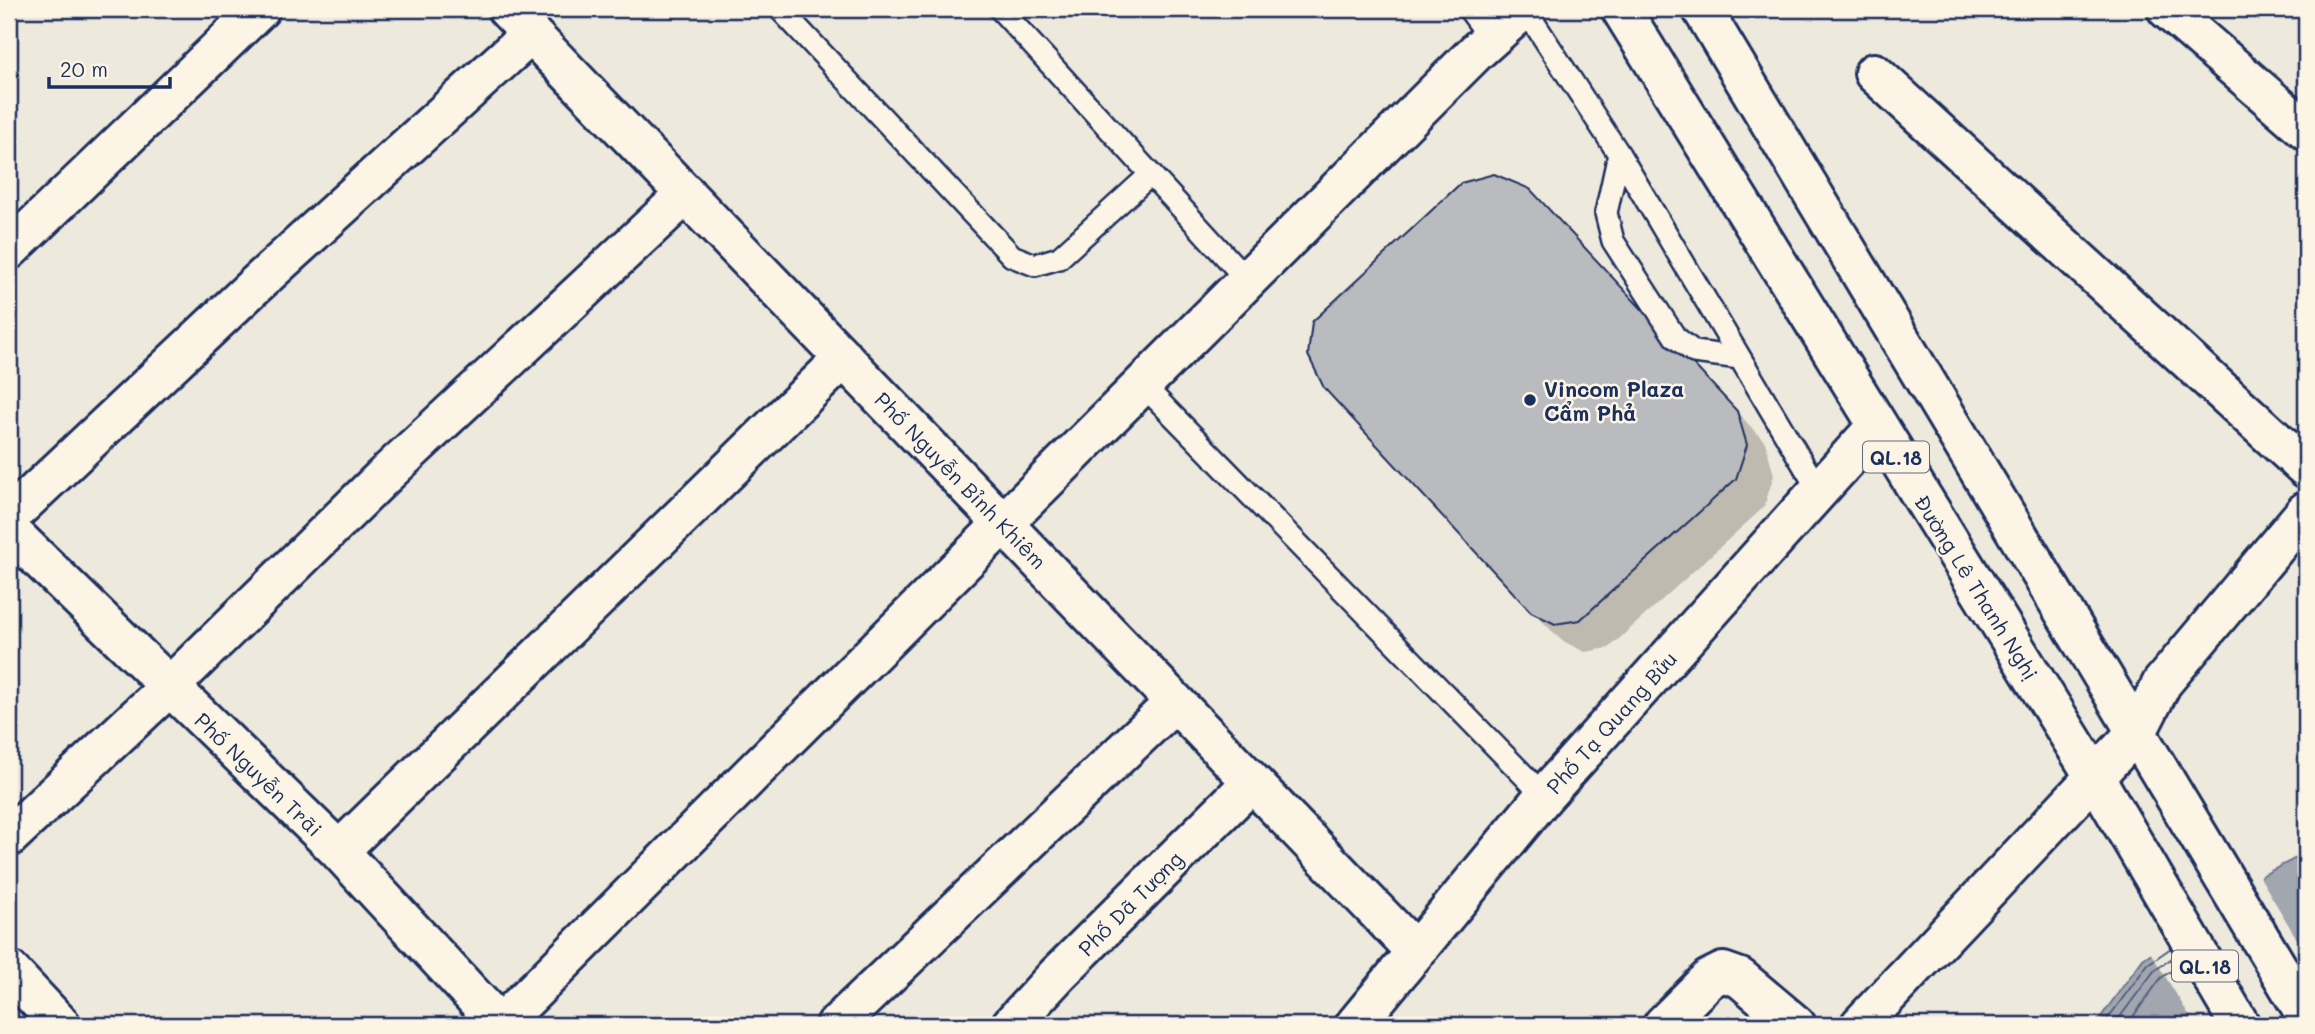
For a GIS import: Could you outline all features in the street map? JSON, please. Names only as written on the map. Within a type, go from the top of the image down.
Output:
[{"type":"main road","points":[[9,250],[260,9]]},
{"type":"main road","points":[[500,1025],[1248,281],[1480,24],[1525,9]]},
{"type":"main road","name":"Đường Lê Thanh Nghị","points":[[1621,9],[2096,779],[2240,1025]]},
{"type":"main road","name":"QL.18","points":[[1702,9],[2306,1015]]},
{"type":"main road","points":[[2167,9],[2304,119]]},
{"type":"main road","points":[[9,517],[252,288],[519,21]]},
{"type":"main road","name":"Phố Nguyễn Bỉnh Khiêm","points":[[519,21],[1415,951]]},
{"type":"main road","points":[[1874,73],[2306,468]]},
{"type":"main road","points":[[9,837],[169,687],[385,475],[686,194]]},
{"type":"main road","points":[[339,851],[844,358]]},
{"type":"main road","name":"Phố Tạ Quang Bửu","points":[[1355,1025],[1544,796],[1877,426]]},
{"type":"main road","points":[[1860,1025],[2096,779],[2137,732],[2162,683],[2306,511]]},
{"type":"main road","name":"Phố Nguyễn Trãi","points":[[9,530],[339,851],[500,1025]]},
{"type":"main road","points":[[836,1025],[1175,702]]},
{"type":"main road","name":"Phố Dã Tượng","points":[[1011,1025],[1058,974],[1252,782]]},
{"type":"main road","points":[[9,970],[61,1025]]},
{"type":"main road","points":[[1663,1025],[1709,979],[1723,972],[1740,978],[1796,1025]]},
{"type":"lane","points":[[780,9],[1012,256],[1035,265],[1059,258],[1151,174]]},
{"type":"lane","points":[[1000,9],[1248,281]]},
{"type":"lane","points":[[1525,9],[1619,154],[1819,491]]},
{"type":"lane","points":[[1619,154],[1606,213],[1614,241],[1675,337],[1694,352],[1740,358]]},
{"type":"lane","points":[[1143,385],[1544,796]]},
{"type":"water","points":[[2306,853],[2306,1025],[2095,1025],[2143,959],[2263,875]]},
{"type":"pier","points":[[2258,874],[2306,954],[2306,1025],[2195,1025],[2149,950]]},
{"type":"building","name":"Vincom Plaza Cẩm Phả","points":[[1494,174],[1530,189],[1737,411],[1747,445],[1736,479],[1580,620],[1555,624],[1531,612],[1324,388],[1308,355],[1312,322],[1461,183]]},
{"type":"place","name":"Vincom Plaza Cẩm Phả","points":[[1530,400]]}]
